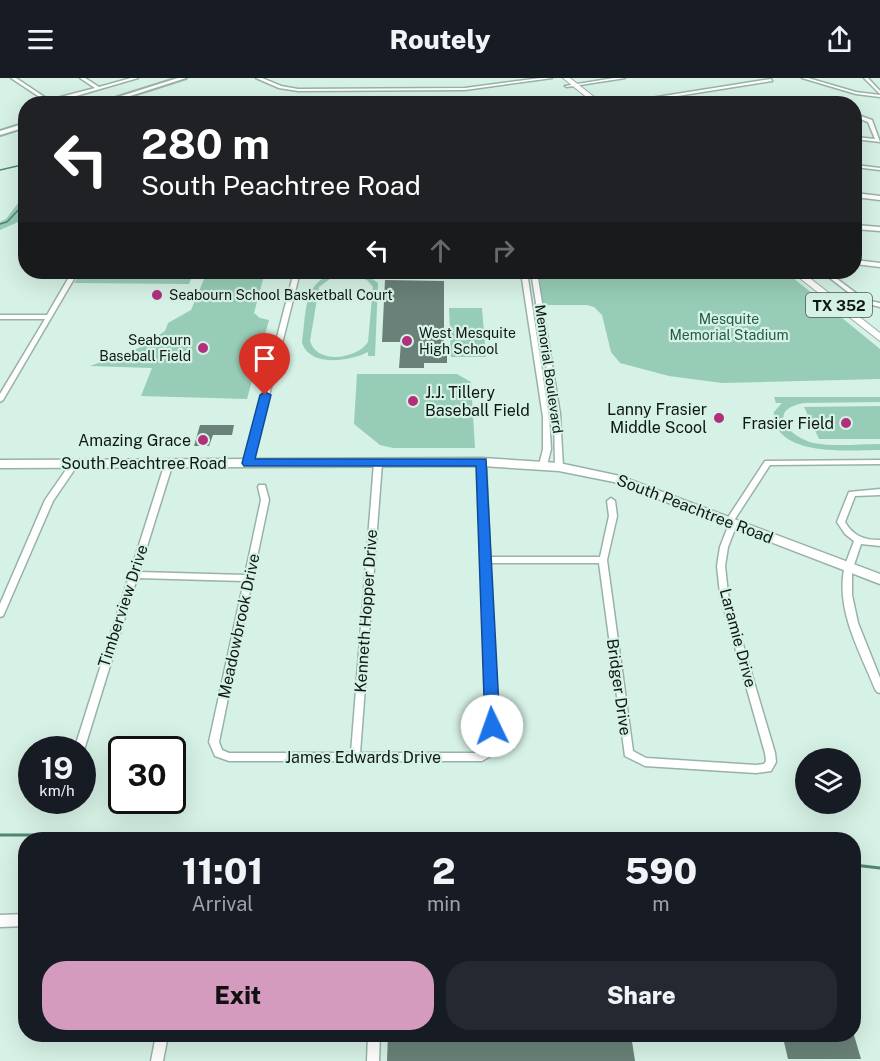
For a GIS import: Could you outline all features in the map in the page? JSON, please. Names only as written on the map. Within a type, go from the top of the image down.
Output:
[{"type":"main road","points":[[556,78],[569,83],[588,96]]},
{"type":"main road","points":[[569,83],[581,96]]},
{"type":"main road","name":"TX 352","points":[[806,279],[880,338]]},
{"type":"main road","name":"TX 352","points":[[820,279],[880,326]]},
{"type":"main road","name":"South Peachtree Road","points":[[0,464],[482,462],[559,466],[616,478],[880,579]]},
{"type":"street","points":[[13,78],[43,96]]},
{"type":"street","points":[[82,78],[99,88]]},
{"type":"street","points":[[73,96],[136,78]]},
{"type":"street","points":[[124,96],[183,78]]},
{"type":"street","points":[[258,78],[280,87],[298,90],[465,89],[550,78]]},
{"type":"street","points":[[569,83],[623,78]]},
{"type":"street","points":[[804,78],[856,93],[880,94]]},
{"type":"street","points":[[866,78],[880,94]]},
{"type":"street","points":[[664,96],[769,79]]},
{"type":"street","points":[[862,118],[870,121],[879,141]]},
{"type":"street","points":[[0,133],[18,127]]},
{"type":"street","points":[[862,139],[879,141]]},
{"type":"street","points":[[862,167],[880,169]]},
{"type":"street","points":[[862,196],[880,198]]},
{"type":"street","points":[[862,228],[880,229]]},
{"type":"street","points":[[862,263],[880,265]]},
{"type":"street","points":[[0,400],[71,279]]},
{"type":"street","points":[[248,463],[295,279]]},
{"type":"street","name":"Memorial Boulevard","points":[[525,279],[546,417],[547,449],[543,465]]},
{"type":"street","name":"Memorial Boulevard","points":[[535,279],[557,414],[559,466]]},
{"type":"street","points":[[834,279],[863,301],[880,305]]},
{"type":"street","points":[[0,317],[48,317]]},
{"type":"street","points":[[482,462],[485,560],[603,560]]},
{"type":"street","points":[[729,522],[768,463],[880,462]]},
{"type":"street","points":[[0,614],[50,500],[75,463]]},
{"type":"street","name":"Timberview Drive","points":[[83,736],[169,463]]},
{"type":"street","name":"Kenneth Hopper Drive","points":[[355,758],[378,463]]},
{"type":"street","name":"Meadowbrook Drive","points":[[229,757],[218,753],[214,742],[266,500],[262,487]]},
{"type":"street","points":[[880,492],[852,494],[841,522],[845,530],[858,541],[880,543]]},
{"type":"street","name":"Bridger Drive","points":[[611,501],[613,516],[603,560],[628,753],[645,762],[756,770],[767,768],[771,762],[770,753]]},
{"type":"street","name":"Laramie Drive","points":[[729,522],[731,529],[724,547],[721,566],[724,594],[770,753]]},
{"type":"street","points":[[858,541],[846,580],[848,598],[856,627],[880,689]]},
{"type":"street","name":"James Edwards Drive","points":[[229,757],[482,757],[494,749],[485,560]]},
{"type":"street","points":[[133,575],[250,578]]},
{"type":"street","points":[[0,921],[18,920]]},
{"type":"street","points":[[157,1061],[161,1042]]},
{"type":"street","points":[[373,1061],[374,1042]]},
{"type":"green space","points":[[18,203],[18,222],[0,230],[0,222],[6,219]]},
{"type":"green space","points":[[77,279],[191,279],[189,284],[74,283]]},
{"type":"green space","points":[[204,279],[263,279],[254,313],[260,318],[269,320],[247,399],[141,396],[152,368],[90,366],[155,342],[153,339],[165,331],[168,323],[191,310]]},
{"type":"green space","points":[[330,279],[319,287],[310,341],[320,354],[338,357],[363,348],[368,342],[373,287],[364,279],[372,279],[378,283],[375,356],[368,356],[368,352],[342,360],[332,360],[322,359],[307,351],[302,343],[306,307],[313,288],[320,281]]},
{"type":"green space","name":"Mesquite Memorial Stadium","points":[[539,279],[795,279],[880,349],[880,379],[722,383],[669,376],[620,363],[611,352],[602,315],[594,307],[543,305]]},
{"type":"green space","points":[[449,308],[482,308],[486,357],[451,357]]},
{"type":"green space","name":"J.J. Tillery Baseball Field","points":[[357,374],[457,374],[471,382],[475,448],[393,448],[380,445],[354,424]]},
{"type":"green space","points":[[774,397],[880,397],[880,402],[804,403],[792,406],[783,417],[790,430],[805,440],[839,445],[880,444],[880,450],[833,450],[799,444],[786,437],[777,427],[774,412],[782,403],[776,403]]},
{"type":"green space","name":"Frasier Field","points":[[880,406],[880,439],[819,439],[804,407]]},
{"type":"building","points":[[385,280],[444,281],[444,346],[447,346],[447,363],[424,363],[424,368],[399,368],[401,342],[382,342]]},
{"type":"building","name":"Amazing Grace","points":[[200,425],[234,425],[232,435],[213,435],[209,446],[194,446]]},
{"type":"building","points":[[388,1042],[632,1042],[635,1061],[387,1061]]},
{"type":"building","points":[[784,1042],[856,1042],[861,1059],[788,1059]]},
{"type":"waterway","points":[[0,170],[18,166]]},
{"type":"waterway","points":[[0,224],[7,222],[18,210]]},
{"type":"waterway","points":[[0,835],[18,835]]},
{"type":"waterway","points":[[861,866],[880,868]]},
{"type":"place","name":"Seabourn School Basketball Court","points":[[157,295]]},
{"type":"place","name":"West Mesquite High School","points":[[407,341]]},
{"type":"place","name":"Seabourn Baseball Field","points":[[203,348]]},
{"type":"place","name":"J.J. Tillery Baseball Field","points":[[413,401]]},
{"type":"place","name":"Lanny Frasier Middle Scool","points":[[719,418]]},
{"type":"place","name":"Frasier Field","points":[[846,423]]},
{"type":"place","name":"Amazing Grace","points":[[203,440]]},
{"type":"route","points":[[265,395],[248,463],[482,462],[492,726]]}]
